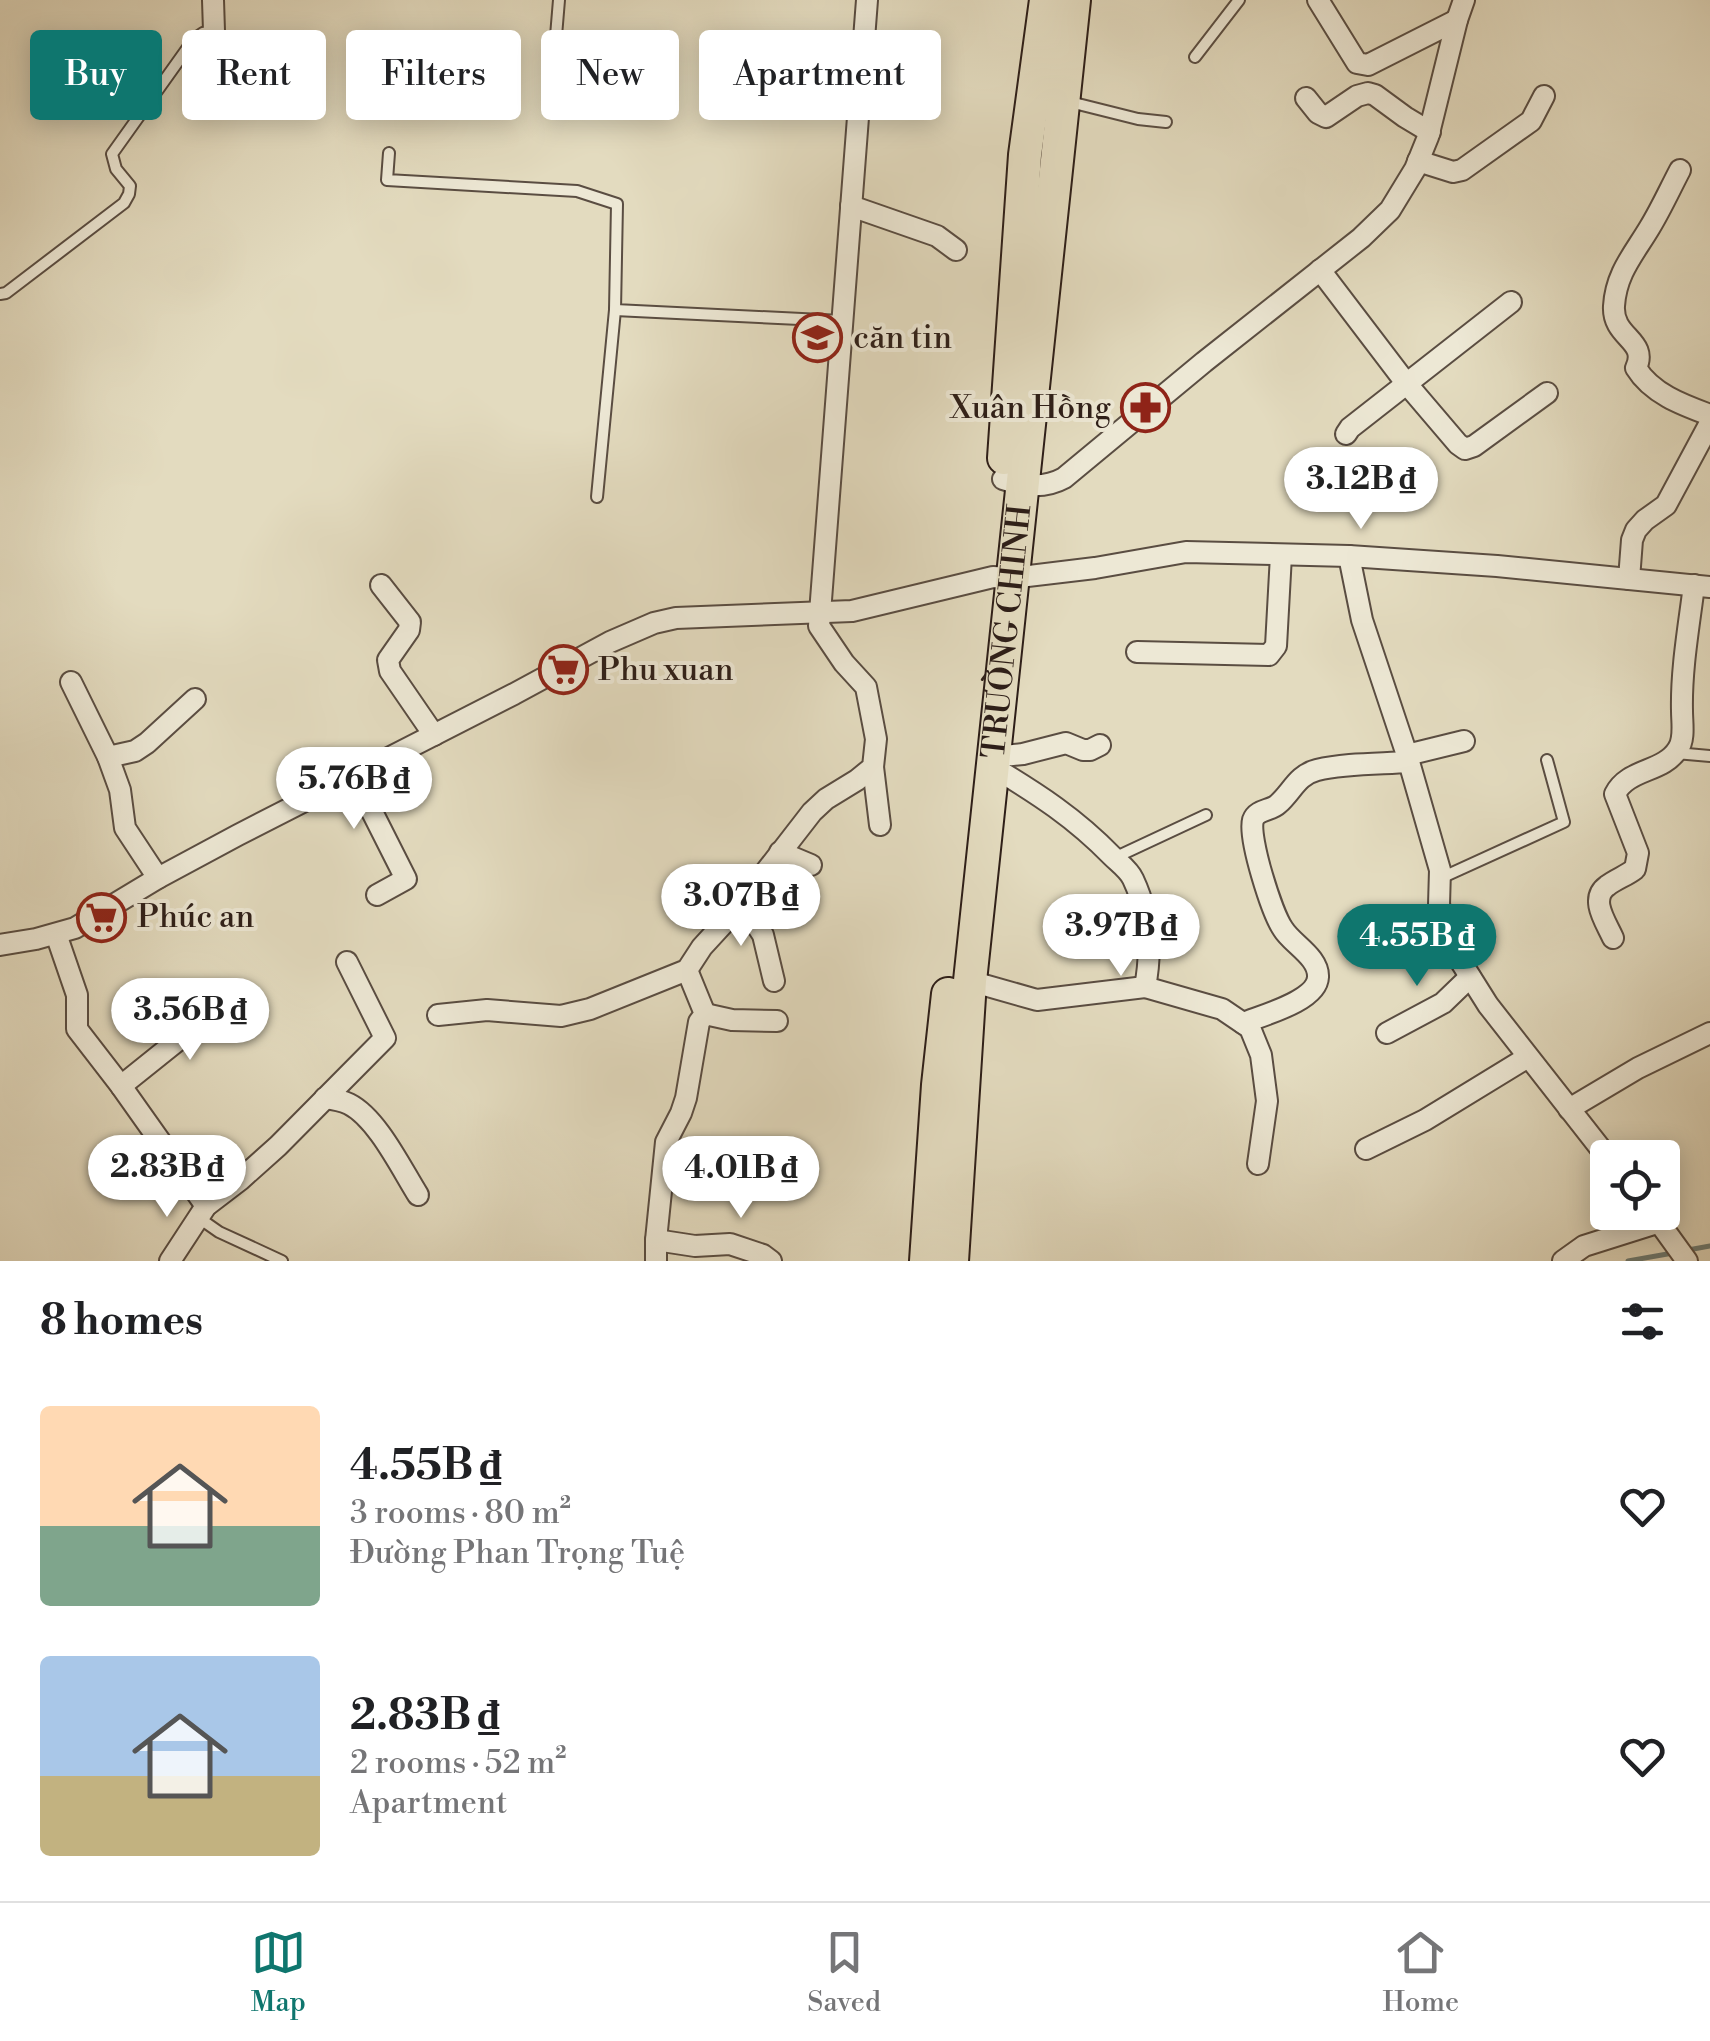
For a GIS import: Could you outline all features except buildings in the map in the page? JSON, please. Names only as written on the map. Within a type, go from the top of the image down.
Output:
[{"type":"highway","name":"TRƯỜNG CHINH","points":[[1012,482],[1025,156],[1046,0]]},
{"type":"highway","name":"TRƯỜNG CHINH","points":[[926,1261],[938,1085],[1074,0]]},
{"type":"highway","name":"TRƯỜNG CHINH","points":[[952,1261],[970,981],[994,762],[1003,578]]},
{"type":"street","points":[[213,0],[214,30]]},
{"type":"street","points":[[867,0],[820,626],[844,663],[866,687],[876,739],[873,766],[880,824]]},
{"type":"street","points":[[1318,0],[1362,65],[1460,10]]},
{"type":"street","points":[[1012,482],[1045,486],[1064,478],[1390,210],[1430,132],[1460,10]]},
{"type":"street","points":[[1362,65],[1368,93]]},
{"type":"street","points":[[1306,98],[1326,118],[1357,96],[1368,93],[1430,132]]},
{"type":"street","points":[[1418,160],[1453,172],[1462,170],[1532,121],[1544,96]]},
{"type":"street","points":[[1680,170],[1652,225],[1620,274],[1613,310],[1622,331],[1640,352],[1636,368],[1639,374],[1667,397],[1710,415]]},
{"type":"street","points":[[851,206],[937,236],[956,250]]},
{"type":"street","points":[[1320,270],[1406,383],[1465,449],[1547,394]]},
{"type":"street","points":[[1346,434],[1512,302]]},
{"type":"street","points":[[1629,579],[1636,530],[1666,505],[1710,423]]},
{"type":"street","points":[[0,945],[75,928],[158,878],[610,642],[654,623],[707,616],[852,611],[1003,578],[1186,552],[1349,556],[1702,586],[1682,704],[1682,740],[1676,753],[1622,782],[1615,794],[1638,852],[1635,868],[1599,894],[1597,902],[1613,938]]},
{"type":"street","points":[[1137,652],[1270,655],[1276,646],[1281,555]]},
{"type":"street","points":[[1349,556],[1362,620],[1440,870],[1441,916],[1488,1005],[1593,1140]]},
{"type":"street","points":[[381,585],[410,622],[409,630],[388,660],[390,672],[434,735]]},
{"type":"street","points":[[71,682],[120,790],[125,828],[158,878]]},
{"type":"street","points":[[108,758],[148,743],[195,699]]},
{"type":"street","points":[[1244,1022],[1303,999],[1318,980],[1318,972],[1306,952],[1280,926],[1268,898],[1254,832],[1256,814],[1278,805],[1294,783],[1316,770],[1408,758],[1464,740]]},
{"type":"street","points":[[994,762],[1066,743],[1083,750],[1100,745]]},
{"type":"street","points":[[994,762],[1078,823],[1132,875],[1144,910],[1150,964],[1146,987]]},
{"type":"street","points":[[438,1016],[487,1010],[561,1016],[590,1009],[687,970],[796,830],[826,799],[873,766]]},
{"type":"street","points":[[354,776],[406,879],[377,895]]},
{"type":"street","points":[[780,852],[811,864]]},
{"type":"street","points":[[742,903],[763,935],[774,981]]},
{"type":"street","points":[[56,934],[76,995],[77,1029],[121,1086],[202,1212]]},
{"type":"street","points":[[170,1261],[202,1212],[266,1158],[385,1038],[347,962]]},
{"type":"street","points":[[687,970],[704,1014]]},
{"type":"street","points":[[1387,1033],[1442,1003],[1470,977]]},
{"type":"street","points":[[970,981],[1037,1000],[1146,987],[1222,1009],[1244,1022],[1261,1055],[1266,1081],[1258,1164]]},
{"type":"street","points":[[121,1086],[227,1001]]},
{"type":"street","points":[[704,1014],[777,1022]]},
{"type":"street","points":[[704,1014],[699,1022],[686,1098],[666,1142],[656,1251],[730,1244],[771,1261]]},
{"type":"street","points":[[1568,1109],[1638,1068],[1710,1033]]},
{"type":"street","points":[[1366,1148],[1424,1120],[1528,1057]]},
{"type":"street","points":[[325,1098],[348,1103],[363,1116],[385,1141],[418,1194]]},
{"type":"street","points":[[1563,1261],[1584,1246],[1624,1230]]},
{"type":"street","points":[[1665,1230],[1687,1261]]},
{"type":"lane","points":[[556,30],[559,0]]},
{"type":"lane","points":[[1195,57],[1239,0]]},
{"type":"lane","points":[[0,294],[124,203],[130,186],[116,169],[112,154],[182,55]]},
{"type":"lane","points":[[1064,101],[1166,122]]},
{"type":"lane","points":[[388,153],[387,180],[577,191],[617,204],[615,310],[598,496]]},
{"type":"lane","points":[[615,310],[842,321]]},
{"type":"lane","points":[[1676,753],[1710,756]]},
{"type":"lane","points":[[1440,878],[1564,822],[1547,760]]},
{"type":"lane","points":[[1114,858],[1206,815]]},
{"type":"lane","points":[[202,1212],[219,1232],[282,1261]]},
{"type":"waterway","points":[[1688,1250],[1710,1246]]},
{"type":"waterway","points":[[1628,1261],[1673,1253]]},
{"type":"place","name":"căn tin","points":[[818,338]]},
{"type":"place","name":"Xuân Hồng","points":[[1146,408]]},
{"type":"place","name":"Phu xuan","points":[[563,670]]},
{"type":"place","name":"Phúc an","points":[[102,917]]}]
